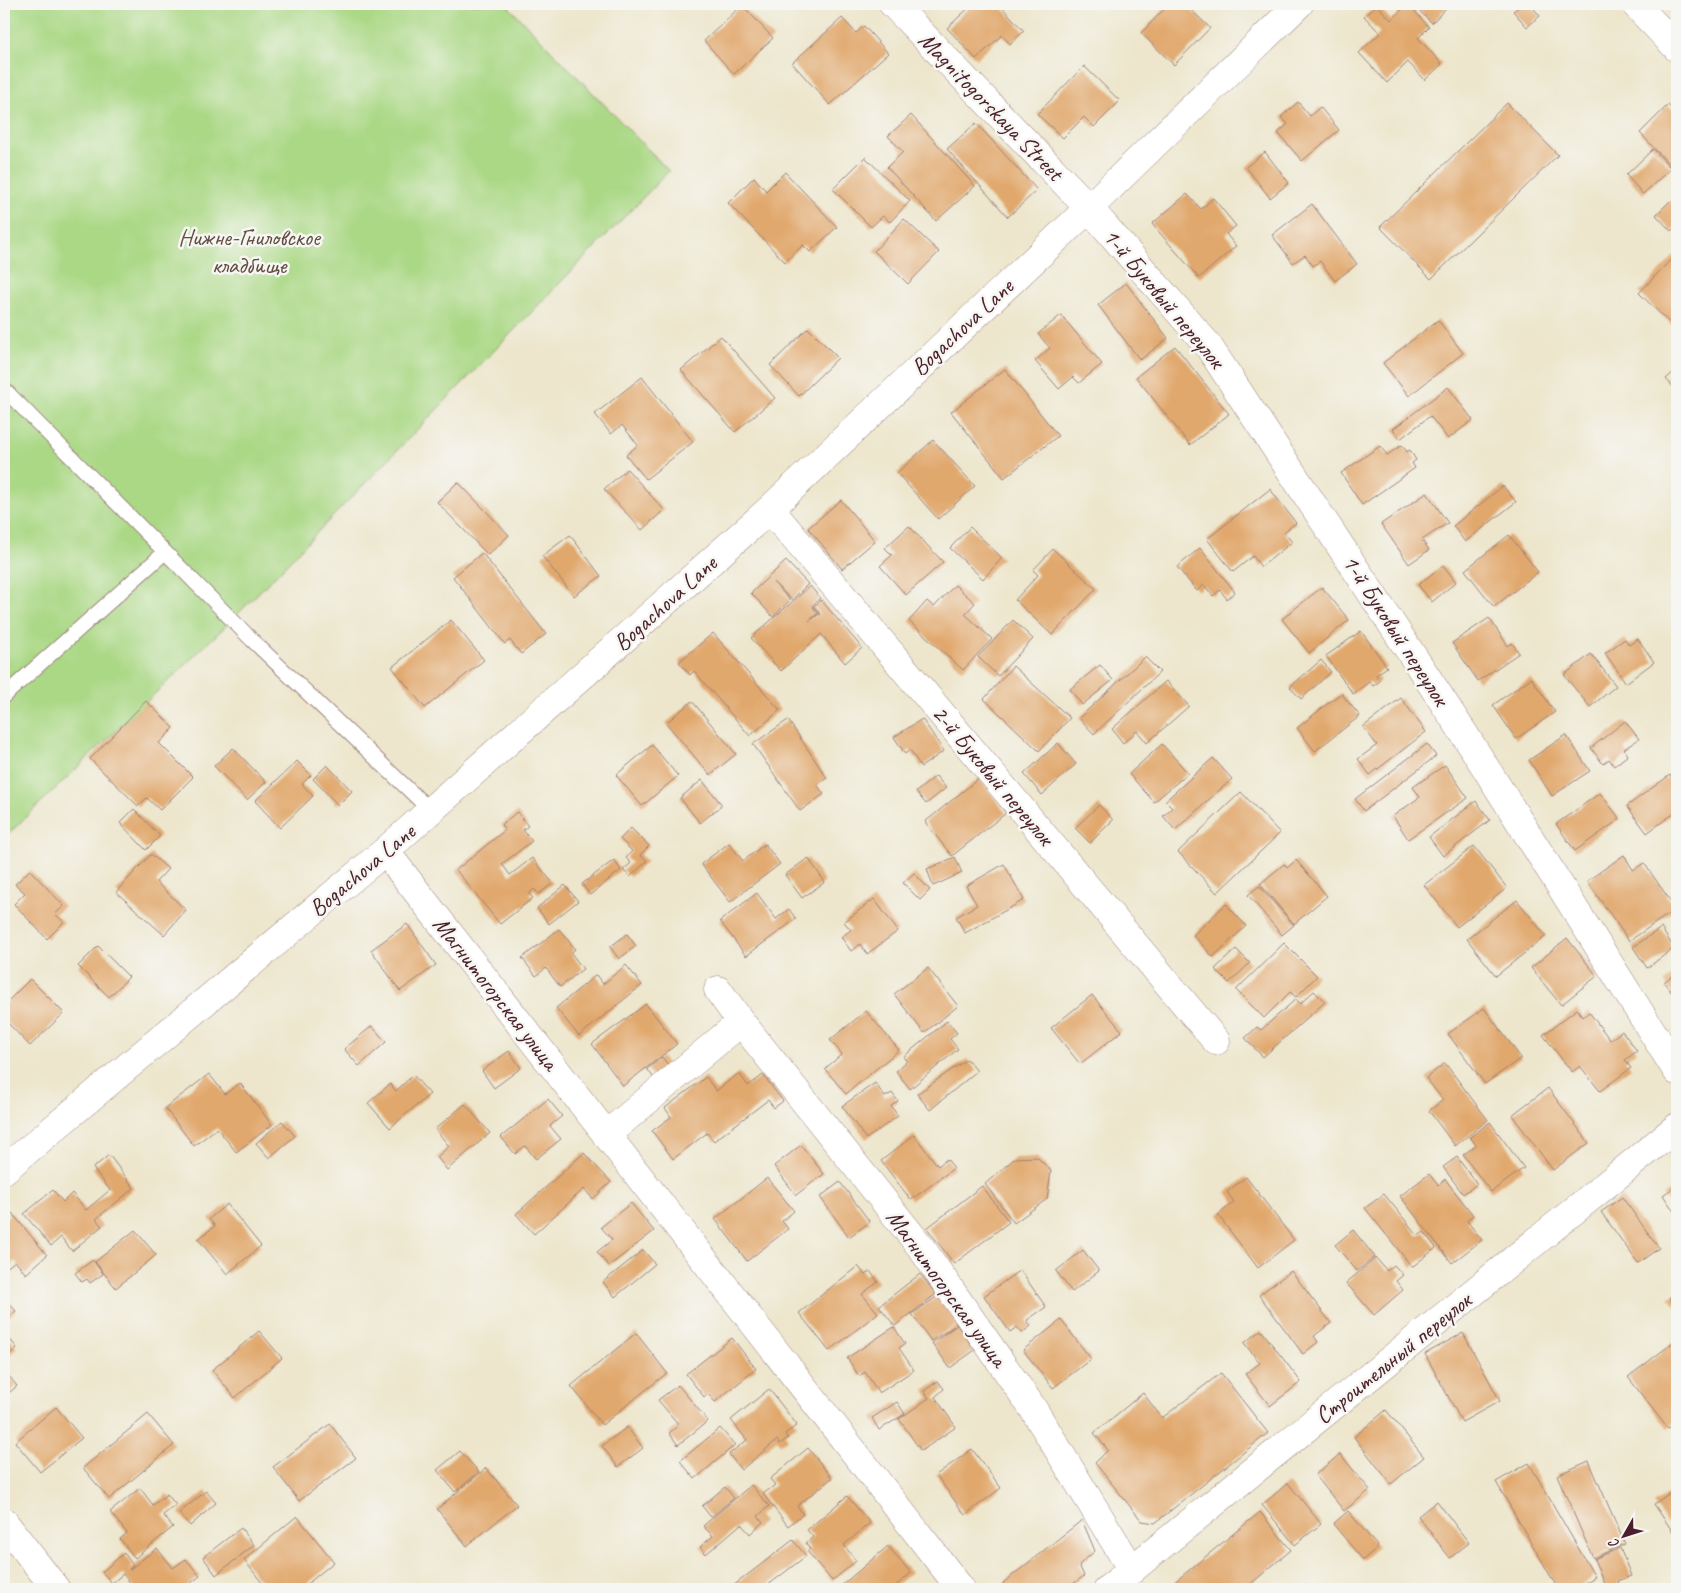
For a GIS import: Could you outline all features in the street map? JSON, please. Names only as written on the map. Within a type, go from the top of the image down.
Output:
[{"type":"street","name":"Magnitogorskaya Street","points":[[893,4],[1088,208]]},
{"type":"street","name":"Bogachova Lane","points":[[4,1170],[386,851],[770,509],[1088,208],[1298,4]]},
{"type":"street","points":[[1635,4],[1677,48]]},
{"type":"street","name":"1-й Буковый переулок","points":[[1088,208],[1207,344],[1463,732],[1677,1071]]},
{"type":"street","name":"2-й Буковый переулок","points":[[770,509],[1216,1040]]},
{"type":"street","name":"Магнитогорская улица","points":[[386,851],[960,1589]]},
{"type":"street","name":"Магнитогорская улица","points":[[718,990],[741,1022],[920,1246],[1032,1407],[1132,1570]]},
{"type":"street","points":[[606,1135],[741,1022]]},
{"type":"street","name":"Строительный переулок","points":[[1108,1589],[1677,1126]]},
{"type":"street","points":[[4,1522],[56,1589]]},
{"type":"lane","points":[[4,389],[252,640],[431,811]]},
{"type":"lane","points":[[4,696],[164,553]]},
{"type":"green space","name":"Нижне-Гниловское кладбище","points":[[4,4],[506,4],[669,171],[232,620],[4,838]]},
{"type":"building","points":[[973,4],[999,4],[1024,31],[1010,44],[1002,35],[976,59],[947,28]]},
{"type":"building","points":[[1169,4],[1185,4],[1210,28],[1174,65],[1141,33]]},
{"type":"building","points":[[1408,4],[1429,27],[1418,38],[1442,64],[1425,80],[1408,62],[1387,83],[1359,53],[1380,33],[1364,16],[1377,5],[1391,20]]},
{"type":"building","points":[[1412,4],[1442,4],[1446,8],[1432,23]]},
{"type":"building","points":[[1523,4],[1530,4],[1540,16],[1527,27],[1513,11]]},
{"type":"building","points":[[742,5],[773,38],[734,74],[704,41]]},
{"type":"building","points":[[842,18],[856,33],[864,26],[888,53],[830,105],[792,63]]},
{"type":"building","points":[[1084,66],[1120,101],[1094,127],[1084,117],[1063,138],[1037,114]]},
{"type":"building","points":[[1298,102],[1310,116],[1320,107],[1339,130],[1302,161],[1278,133],[1288,124],[1281,117]]},
{"type":"building","points":[[1507,103],[1558,155],[1431,279],[1380,227]]},
{"type":"building","points":[[1668,105],[1677,114],[1677,161],[1672,167],[1640,133]]},
{"type":"building","points":[[911,115],[975,186],[936,221],[887,167],[903,152],[888,136]]},
{"type":"building","points":[[976,123],[1037,190],[1008,217],[947,149]]},
{"type":"building","points":[[1653,149],[1671,168],[1643,194],[1626,175]]},
{"type":"building","points":[[1265,152],[1289,183],[1270,198],[1246,167]]},
{"type":"building","points":[[865,157],[910,201],[890,222],[883,216],[871,227],[833,189]]},
{"type":"building","points":[[785,172],[837,227],[810,252],[803,245],[785,262],[728,203],[754,177],[766,191]]},
{"type":"building","points":[[1187,194],[1201,209],[1213,198],[1236,226],[1226,234],[1236,246],[1199,278],[1152,224]]},
{"type":"building","points":[[1677,194],[1677,225],[1671,231],[1656,215]]},
{"type":"building","points":[[1312,204],[1357,264],[1335,281],[1320,261],[1313,266],[1305,255],[1293,263],[1272,235]]},
{"type":"building","points":[[904,219],[939,252],[908,284],[874,251]]},
{"type":"building","points":[[1677,253],[1677,330],[1639,293]]},
{"type":"building","points":[[1126,283],[1168,338],[1140,360],[1098,305]]},
{"type":"building","points":[[1061,315],[1102,364],[1079,383],[1073,377],[1059,389],[1035,361],[1050,348],[1038,334]]},
{"type":"building","points":[[1438,320],[1463,353],[1409,396],[1383,363]]},
{"type":"building","points":[[808,328],[838,358],[799,396],[770,365]]},
{"type":"building","points":[[721,336],[775,398],[735,432],[681,370]]},
{"type":"building","points":[[1175,346],[1229,414],[1190,445],[1136,377]]},
{"type":"building","points":[[1005,369],[1058,436],[1004,478],[951,412]]},
{"type":"building","points":[[1677,369],[1677,391],[1666,379]]},
{"type":"building","points":[[642,377],[693,442],[646,479],[626,455],[638,445],[622,425],[611,434],[595,414]]},
{"type":"building","points":[[1448,387],[1473,420],[1448,439],[1430,416],[1400,439],[1393,429]]},
{"type":"building","points":[[933,440],[975,486],[938,519],[897,473]]},
{"type":"building","points":[[1402,445],[1407,452],[1410,450],[1416,460],[1412,463],[1415,468],[1362,505],[1341,473],[1380,446],[1387,455]]},
{"type":"building","points":[[627,469],[664,510],[642,530],[604,489]]},
{"type":"building","points":[[458,482],[509,535],[488,555],[437,502]]},
{"type":"building","points":[[1503,486],[1516,502],[1465,542],[1453,526]]},
{"type":"building","points":[[1270,489],[1296,523],[1284,532],[1292,542],[1261,567],[1253,556],[1233,572],[1207,539]]},
{"type":"building","points":[[1427,493],[1448,523],[1422,540],[1429,550],[1409,564],[1381,524]]},
{"type":"building","points":[[841,500],[875,541],[842,569],[808,528]]},
{"type":"building","points":[[909,526],[943,562],[906,595],[880,566],[892,555],[885,548]]},
{"type":"building","points":[[970,527],[1002,558],[983,579],[950,548]]},
{"type":"building","points":[[570,535],[601,576],[574,596],[542,556]]},
{"type":"building","points":[[1509,535],[1538,572],[1494,607],[1465,570]]},
{"type":"building","points":[[1200,548],[1235,592],[1227,599],[1220,590],[1213,596],[1204,585],[1197,591],[1177,567]]},
{"type":"building","points":[[1053,549],[1096,589],[1052,635],[1015,600],[1038,575],[1033,570]]},
{"type":"building","points":[[482,553],[546,634],[521,654],[510,640],[505,644],[453,577]]},
{"type":"building","points":[[786,561],[808,584],[792,600],[773,582],[790,600],[773,617],[751,593]]},
{"type":"building","points":[[1443,565],[1456,582],[1432,602],[1418,585]]},
{"type":"building","points":[[955,585],[975,603],[965,614],[992,639],[963,670],[909,621],[927,601],[934,607]]},
{"type":"building","points":[[810,586],[820,598],[812,606],[818,613],[809,621],[819,614],[821,615],[814,606],[821,600],[862,648],[845,663],[821,634],[781,671],[751,638]]},
{"type":"building","points":[[1322,587],[1349,620],[1309,653],[1282,619]]},
{"type":"building","points":[[1489,618],[1508,646],[1512,643],[1519,653],[1478,681],[1452,643]]},
{"type":"building","points":[[451,620],[484,660],[425,708],[392,667]]},
{"type":"building","points":[[1013,620],[1033,639],[998,676],[978,657]]},
{"type":"building","points":[[1361,631],[1387,667],[1376,675],[1380,681],[1373,686],[1369,682],[1353,694],[1326,656]]},
{"type":"building","points":[[713,633],[780,710],[750,736],[694,671],[690,675],[679,662]]},
{"type":"building","points":[[1625,639],[1629,645],[1638,639],[1654,662],[1626,683],[1605,653]]},
{"type":"building","points":[[1591,654],[1616,686],[1590,707],[1564,675]]},
{"type":"building","points":[[1145,657],[1160,672],[1094,734],[1079,718]]},
{"type":"building","points":[[1321,660],[1331,672],[1301,699],[1290,687]]},
{"type":"building","points":[[1100,665],[1113,680],[1082,705],[1070,689]]},
{"type":"building","points":[[1013,666],[1070,718],[1039,751],[984,699]]},
{"type":"building","points":[[1531,678],[1555,712],[1516,739],[1493,705]]},
{"type":"building","points":[[1166,681],[1189,706],[1147,743],[1137,731],[1123,743],[1112,729]]},
{"type":"building","points":[[1341,693],[1360,716],[1315,751],[1297,728]]},
{"type":"building","points":[[1401,698],[1426,732],[1370,775],[1358,759],[1377,745],[1363,727]]},
{"type":"building","points":[[146,701],[174,728],[159,743],[193,777],[160,810],[147,798],[138,806],[90,759]]},
{"type":"building","points":[[692,701],[736,754],[710,775],[666,723]]},
{"type":"building","points":[[922,719],[944,751],[921,767],[910,750],[905,754],[894,737]]},
{"type":"building","points":[[788,720],[827,778],[817,785],[824,794],[800,811],[753,744]]},
{"type":"building","points":[[1625,721],[1639,739],[1624,749],[1628,755],[1614,766],[1609,759],[1603,764],[1591,748]]},
{"type":"building","points":[[1566,735],[1590,771],[1552,796],[1529,760]]},
{"type":"building","points":[[1058,743],[1076,764],[1042,795],[1024,774]]},
{"type":"building","points":[[1162,744],[1188,773],[1154,802],[1129,774]]},
{"type":"building","points":[[1427,744],[1436,756],[1364,811],[1355,799]]},
{"type":"building","points":[[652,745],[678,776],[642,806],[616,775]]},
{"type":"building","points":[[233,748],[266,782],[247,800],[214,766]]},
{"type":"building","points":[[1213,758],[1232,779],[1175,830],[1163,816],[1172,808],[1165,801]]},
{"type":"building","points":[[297,761],[311,775],[302,784],[313,796],[280,828],[255,801]]},
{"type":"building","points":[[327,765],[352,791],[338,805],[313,779]]},
{"type":"building","points":[[1445,765],[1468,798],[1408,839],[1393,816],[1420,797],[1413,787]]},
{"type":"building","points":[[1670,775],[1677,784],[1677,811],[1647,833],[1627,806]]},
{"type":"building","points":[[936,776],[946,788],[926,804],[916,792]]},
{"type":"building","points":[[979,778],[1006,813],[952,856],[925,822]]},
{"type":"building","points":[[702,780],[722,805],[700,823],[680,798]]},
{"type":"building","points":[[1241,792],[1280,833],[1217,893],[1178,852]]},
{"type":"building","points":[[1600,793],[1620,819],[1575,851],[1556,824]]},
{"type":"building","points":[[1476,801],[1490,820],[1443,856],[1429,837]]},
{"type":"building","points":[[1099,805],[1113,820],[1090,843],[1075,828]]},
{"type":"building","points":[[134,809],[160,836],[146,850],[120,823]]},
{"type":"building","points":[[517,812],[528,826],[523,830],[532,841],[502,864],[510,875],[532,858],[553,883],[539,894],[534,889],[529,894],[533,898],[500,924],[456,870],[505,830],[501,825]]},
{"type":"building","points":[[631,828],[649,846],[640,855],[647,861],[630,877],[623,870],[631,863],[626,858],[632,851],[620,839]]},
{"type":"building","points":[[729,843],[743,861],[765,844],[780,864],[730,902],[701,864]]},
{"type":"building","points":[[1474,846],[1507,888],[1457,927],[1424,885]]},
{"type":"building","points":[[151,854],[168,869],[156,882],[186,910],[164,935],[116,892]]},
{"type":"building","points":[[1624,855],[1633,870],[1644,863],[1676,909],[1629,941],[1587,881]]},
{"type":"building","points":[[955,857],[962,873],[933,886],[927,869]]},
{"type":"building","points":[[808,858],[825,882],[802,898],[785,875]]},
{"type":"building","points":[[614,860],[621,870],[590,895],[582,884]]},
{"type":"building","points":[[1296,860],[1327,896],[1294,924],[1260,884],[1284,864],[1287,868]]},
{"type":"building","points":[[1004,864],[1024,900],[965,933],[956,917],[977,905],[966,886]]},
{"type":"building","points":[[30,870],[64,906],[55,914],[64,922],[47,939],[14,904],[25,893],[15,884]]},
{"type":"building","points":[[914,873],[930,890],[920,900],[903,883]]},
{"type":"building","points":[[565,885],[578,901],[549,924],[537,908]]},
{"type":"building","points":[[1259,886],[1294,925],[1282,935],[1248,895]]},
{"type":"building","points":[[757,893],[776,919],[789,909],[796,919],[746,956],[720,921]]},
{"type":"building","points":[[874,899],[898,931],[867,954],[860,944],[851,951],[841,937],[851,930],[844,922]]},
{"type":"building","points":[[1517,900],[1546,936],[1496,976],[1467,939]]},
{"type":"building","points":[[1226,904],[1246,926],[1213,957],[1193,935]]},
{"type":"building","points":[[407,924],[436,965],[400,991],[371,950]]},
{"type":"building","points":[[1661,928],[1674,948],[1647,968],[1633,947]]},
{"type":"building","points":[[559,929],[575,949],[571,953],[583,969],[560,987],[546,968],[536,976],[522,958]]},
{"type":"building","points":[[627,934],[636,946],[619,959],[610,947]]},
{"type":"building","points":[[1567,938],[1597,976],[1561,1005],[1531,968]]},
{"type":"building","points":[[1284,943],[1317,976],[1296,997],[1290,992],[1264,1018],[1236,990]]},
{"type":"building","points":[[98,946],[129,977],[109,997],[78,966]]},
{"type":"building","points":[[1236,949],[1250,963],[1229,983],[1215,969]]},
{"type":"building","points":[[626,965],[642,985],[579,1036],[556,1008],[596,975],[603,984]]},
{"type":"building","points":[[928,968],[958,1006],[924,1033],[894,994]]},
{"type":"building","points":[[1677,972],[1677,1000],[1664,982]]},
{"type":"building","points":[[30,979],[64,1013],[30,1046],[4,1019],[4,1005]]},
{"type":"building","points":[[1314,991],[1325,1002],[1263,1057],[1245,1038],[1257,1027],[1261,1030],[1296,999],[1300,1004]]},
{"type":"building","points":[[1092,995],[1122,1031],[1080,1064],[1051,1028]]},
{"type":"building","points":[[646,1004],[677,1044],[623,1086],[592,1044]]},
{"type":"building","points":[[1484,1008],[1521,1058],[1485,1084],[1448,1034]]},
{"type":"building","points":[[1577,1009],[1583,1017],[1589,1012],[1610,1040],[1622,1031],[1637,1051],[1625,1060],[1631,1068],[1600,1091],[1580,1066],[1572,1072],[1543,1035]]},
{"type":"building","points":[[866,1011],[899,1050],[846,1094],[825,1069],[842,1054],[830,1040]]},
{"type":"building","points":[[947,1021],[957,1033],[950,1039],[958,1049],[910,1089],[896,1071],[907,1061],[903,1057]]},
{"type":"building","points":[[372,1026],[386,1042],[359,1066],[344,1049]]},
{"type":"building","points":[[509,1051],[521,1068],[494,1088],[482,1071]]},
{"type":"building","points":[[662,1057],[672,1070],[657,1082],[647,1069]]},
{"type":"building","points":[[967,1059],[977,1071],[930,1110],[917,1094]]},
{"type":"building","points":[[1445,1063],[1488,1120],[1455,1146],[1429,1111],[1443,1100],[1426,1078]]},
{"type":"building","points":[[739,1073],[748,1086],[763,1075],[783,1101],[774,1108],[768,1100],[714,1141],[707,1133],[673,1159],[652,1131],[671,1117],[665,1108],[706,1077],[716,1091]]},
{"type":"building","points":[[209,1074],[225,1094],[240,1083],[272,1125],[236,1152],[217,1128],[194,1146],[165,1108]]},
{"type":"building","points":[[413,1075],[430,1094],[390,1128],[368,1103],[390,1084],[396,1091]]},
{"type":"building","points":[[875,1083],[885,1097],[892,1093],[898,1101],[891,1106],[898,1116],[866,1139],[842,1106]]},
{"type":"building","points":[[1548,1088],[1589,1143],[1553,1170],[1512,1115]]},
{"type":"building","points":[[548,1099],[562,1116],[550,1126],[561,1139],[536,1159],[525,1146],[515,1154],[501,1137]]},
{"type":"building","points":[[465,1104],[490,1133],[447,1170],[437,1157],[449,1146],[435,1129]]},
{"type":"building","points":[[282,1121],[295,1136],[269,1158],[256,1143]]},
{"type":"building","points":[[1490,1122],[1524,1168],[1491,1192],[1463,1155],[1476,1145],[1470,1137]]},
{"type":"building","points":[[914,1135],[938,1166],[947,1159],[954,1168],[911,1200],[881,1161]]},
{"type":"building","points":[[801,1145],[824,1174],[796,1195],[774,1166]]},
{"type":"building","points":[[584,1153],[611,1182],[593,1199],[584,1189],[534,1234],[516,1214]]},
{"type":"building","points":[[109,1155],[134,1188],[96,1219],[102,1226],[72,1251],[61,1237],[51,1246],[24,1214],[53,1190],[63,1202],[72,1193],[86,1210],[110,1190],[93,1168]]},
{"type":"building","points":[[1037,1157],[1051,1171],[1047,1199],[1014,1223],[985,1184],[1015,1158]]},
{"type":"building","points":[[1457,1157],[1477,1184],[1463,1194],[1443,1167]]},
{"type":"building","points":[[1429,1174],[1438,1185],[1445,1179],[1473,1215],[1467,1221],[1482,1240],[1452,1263],[1400,1196]]},
{"type":"building","points":[[1246,1177],[1294,1240],[1258,1268],[1218,1215],[1234,1202],[1227,1192]]},
{"type":"building","points":[[767,1178],[794,1211],[782,1221],[788,1229],[747,1261],[715,1219]]},
{"type":"building","points":[[840,1182],[870,1222],[849,1237],[820,1197]]},
{"type":"building","points":[[1677,1185],[1677,1216],[1663,1195]]},
{"type":"building","points":[[982,1186],[1009,1222],[954,1264],[927,1228]]},
{"type":"building","points":[[1384,1194],[1418,1236],[1424,1232],[1436,1248],[1412,1267],[1365,1208]]},
{"type":"building","points":[[1622,1197],[1659,1248],[1638,1263],[1601,1212]]},
{"type":"building","points":[[631,1203],[654,1231],[609,1266],[597,1252],[612,1240],[601,1227]]},
{"type":"building","points":[[227,1204],[261,1246],[227,1274],[198,1239],[215,1226],[209,1219]]},
{"type":"building","points":[[12,1213],[47,1255],[26,1274],[15,1261],[4,1270],[4,1220]]},
{"type":"building","points":[[135,1230],[156,1255],[116,1288],[95,1262]]},
{"type":"building","points":[[1353,1230],[1375,1257],[1357,1271],[1335,1245]]},
{"type":"building","points":[[643,1250],[655,1264],[615,1297],[603,1282]]},
{"type":"building","points":[[1083,1250],[1099,1271],[1072,1292],[1056,1271]]},
{"type":"building","points":[[1376,1258],[1387,1271],[1394,1265],[1403,1275],[1396,1281],[1403,1290],[1374,1315],[1346,1283]]},
{"type":"building","points":[[93,1260],[103,1274],[90,1283],[87,1279],[82,1282],[75,1273]]},
{"type":"building","points":[[858,1266],[865,1275],[870,1271],[878,1282],[862,1294],[878,1313],[829,1351],[799,1313]]},
{"type":"building","points":[[1020,1270],[1046,1307],[1027,1320],[1031,1326],[1022,1333],[1017,1327],[1010,1332],[984,1296]]},
{"type":"building","points":[[1291,1271],[1331,1323],[1314,1336],[1318,1342],[1303,1354],[1259,1295]]},
{"type":"building","points":[[920,1274],[936,1294],[895,1326],[879,1306]]},
{"type":"building","points":[[1677,1292],[1677,1309],[1669,1298]]},
{"type":"building","points":[[938,1296],[957,1324],[931,1341],[912,1314]]},
{"type":"building","points":[[4,1297],[16,1311],[4,1321]]},
{"type":"building","points":[[1061,1320],[1091,1359],[1053,1388],[1023,1350]]},
{"type":"building","points":[[957,1325],[975,1350],[950,1368],[932,1343]]},
{"type":"building","points":[[894,1327],[905,1344],[899,1348],[914,1370],[879,1393],[865,1372],[859,1376],[847,1358]]},
{"type":"building","points":[[1261,1330],[1301,1382],[1270,1406],[1245,1374],[1260,1363],[1244,1343]]},
{"type":"building","points":[[259,1331],[282,1358],[235,1398],[212,1370]]},
{"type":"building","points":[[4,1332],[17,1348],[4,1359]]},
{"type":"building","points":[[636,1333],[667,1373],[602,1425],[571,1386]]},
{"type":"building","points":[[1463,1333],[1500,1401],[1462,1422],[1425,1354]]},
{"type":"building","points":[[732,1338],[756,1369],[715,1402],[708,1394],[704,1397],[686,1374]]},
{"type":"building","points":[[1674,1342],[1677,1347],[1677,1421],[1668,1429],[1628,1377]]},
{"type":"building","points":[[4,1370],[17,1386],[4,1397]]},
{"type":"building","points":[[1221,1373],[1268,1433],[1155,1523],[1142,1521],[1095,1463],[1108,1450],[1094,1433],[1143,1393],[1162,1418]]},
{"type":"building","points":[[938,1381],[944,1389],[935,1397],[956,1427],[921,1451],[899,1419],[929,1398],[924,1391]]},
{"type":"building","points":[[678,1385],[708,1421],[678,1445],[669,1433],[679,1425],[658,1400]]},
{"type":"building","points":[[769,1389],[797,1425],[785,1434],[788,1438],[780,1444],[777,1440],[741,1470],[729,1454],[747,1440],[731,1420]]},
{"type":"building","points":[[897,1402],[905,1414],[879,1430],[872,1418]]},
{"type":"building","points":[[56,1407],[82,1438],[40,1472],[15,1442]]},
{"type":"building","points":[[1386,1410],[1424,1457],[1391,1484],[1354,1437]]},
{"type":"building","points":[[148,1414],[174,1445],[109,1499],[83,1468]]},
{"type":"building","points":[[330,1424],[356,1458],[299,1501],[273,1467]]},
{"type":"building","points":[[627,1427],[643,1448],[618,1467],[602,1446]]},
{"type":"building","points":[[720,1428],[735,1445],[695,1479],[680,1461]]},
{"type":"building","points":[[808,1448],[832,1478],[797,1506],[803,1514],[788,1526],[763,1494],[775,1485],[770,1479]]},
{"type":"building","points":[[972,1449],[1001,1488],[965,1515],[936,1475]]},
{"type":"building","points":[[460,1451],[479,1472],[455,1492],[437,1470]]},
{"type":"building","points":[[1340,1454],[1370,1490],[1344,1511],[1315,1475]]},
{"type":"building","points":[[1589,1461],[1625,1544],[1593,1558],[1557,1475]]},
{"type":"building","points":[[1529,1463],[1595,1577],[1574,1589],[1558,1589],[1496,1482]]},
{"type":"building","points":[[486,1468],[517,1505],[467,1546],[437,1509]]},
{"type":"building","points":[[1288,1483],[1321,1524],[1295,1545],[1262,1505]]},
{"type":"building","points":[[751,1485],[769,1506],[758,1516],[763,1522],[750,1534],[741,1524],[706,1554],[700,1547],[713,1536],[703,1526]]},
{"type":"building","points":[[725,1487],[734,1498],[711,1517],[702,1506]]},
{"type":"building","points":[[140,1488],[153,1505],[167,1494],[176,1505],[163,1515],[173,1527],[135,1558],[120,1539],[127,1533],[110,1512]]},
{"type":"building","points":[[1677,1488],[1677,1538],[1654,1504]]},
{"type":"building","points":[[206,1491],[216,1503],[190,1526],[179,1513]]},
{"type":"building","points":[[847,1496],[870,1523],[844,1545],[856,1561],[832,1581],[807,1551],[810,1549],[806,1543],[813,1537],[807,1530]]},
{"type":"building","points":[[1437,1501],[1469,1543],[1450,1558],[1418,1516]]},
{"type":"building","points":[[1348,1511],[1378,1547],[1363,1560],[1333,1524]]},
{"type":"building","points":[[1260,1512],[1291,1550],[1247,1587],[1249,1589],[1166,1589]]},
{"type":"building","points":[[297,1516],[334,1562],[301,1589],[267,1589],[244,1560]]},
{"type":"building","points":[[1082,1520],[1095,1551],[1079,1565],[1084,1576],[1066,1589],[1008,1589],[1003,1583]]},
{"type":"building","points":[[241,1528],[254,1545],[216,1575],[203,1557]]},
{"type":"building","points":[[793,1540],[806,1556],[763,1589],[729,1589]]},
{"type":"building","points":[[888,1546],[911,1573],[892,1589],[845,1589],[842,1585]]},
{"type":"building","points":[[157,1548],[173,1568],[186,1559],[200,1576],[183,1589],[135,1589],[123,1574],[112,1583],[102,1572],[124,1553],[133,1565],[129,1570]]},
{"type":"building","points":[[1620,1548],[1631,1576],[1618,1581],[1621,1589],[1606,1589],[1594,1559]]}]
